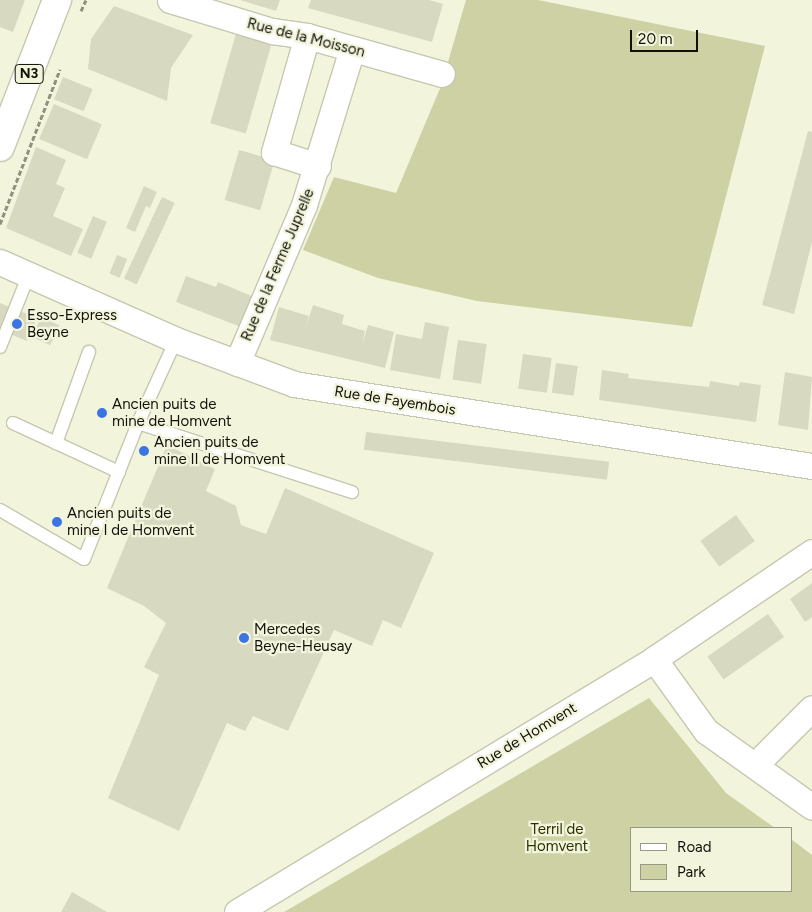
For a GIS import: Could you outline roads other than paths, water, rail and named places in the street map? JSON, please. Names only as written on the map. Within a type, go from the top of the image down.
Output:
[{"type":"main road","name":"N3","points":[[0,147],[57,0]]},
{"type":"street","name":"Rue de la Moisson","points":[[170,0],[272,31],[307,36],[442,74]]},
{"type":"street","points":[[307,36],[274,152],[318,166]]},
{"type":"street","name":"Rue de la Ferme Juprelle","points":[[237,363],[287,246],[318,166],[352,49]]},
{"type":"street","name":"Rue de Fayembois","points":[[0,262],[176,340],[294,384],[812,466]]},
{"type":"street","name":"Rue de Homvent","points":[[237,912],[654,658],[812,552]]},
{"type":"street","points":[[654,658],[706,731],[756,764],[812,807]]},
{"type":"street","points":[[756,764],[812,708]]},
{"type":"lane","points":[[0,347],[29,274]]},
{"type":"lane","points":[[0,510],[84,559],[138,423],[176,340]]},
{"type":"lane","points":[[56,443],[88,352]]},
{"type":"lane","points":[[138,423],[352,492]]},
{"type":"lane","points":[[13,424],[120,472]]},
{"type":"place","name":"Esso-Express Beyne","points":[[17,324]]},
{"type":"place","name":"Ancien puits de mine de Homvent","points":[[102,413]]},
{"type":"place","name":"Ancien puits de mine II de Homvent","points":[[144,451]]},
{"type":"place","name":"Ancien puits de mine I de Homvent","points":[[57,522]]},
{"type":"place","name":"Mercedes Beyne-Heusay","points":[[244,638]]},
{"type":"park label","name":"Terril de Homvent","points":[[557,838]]}]
